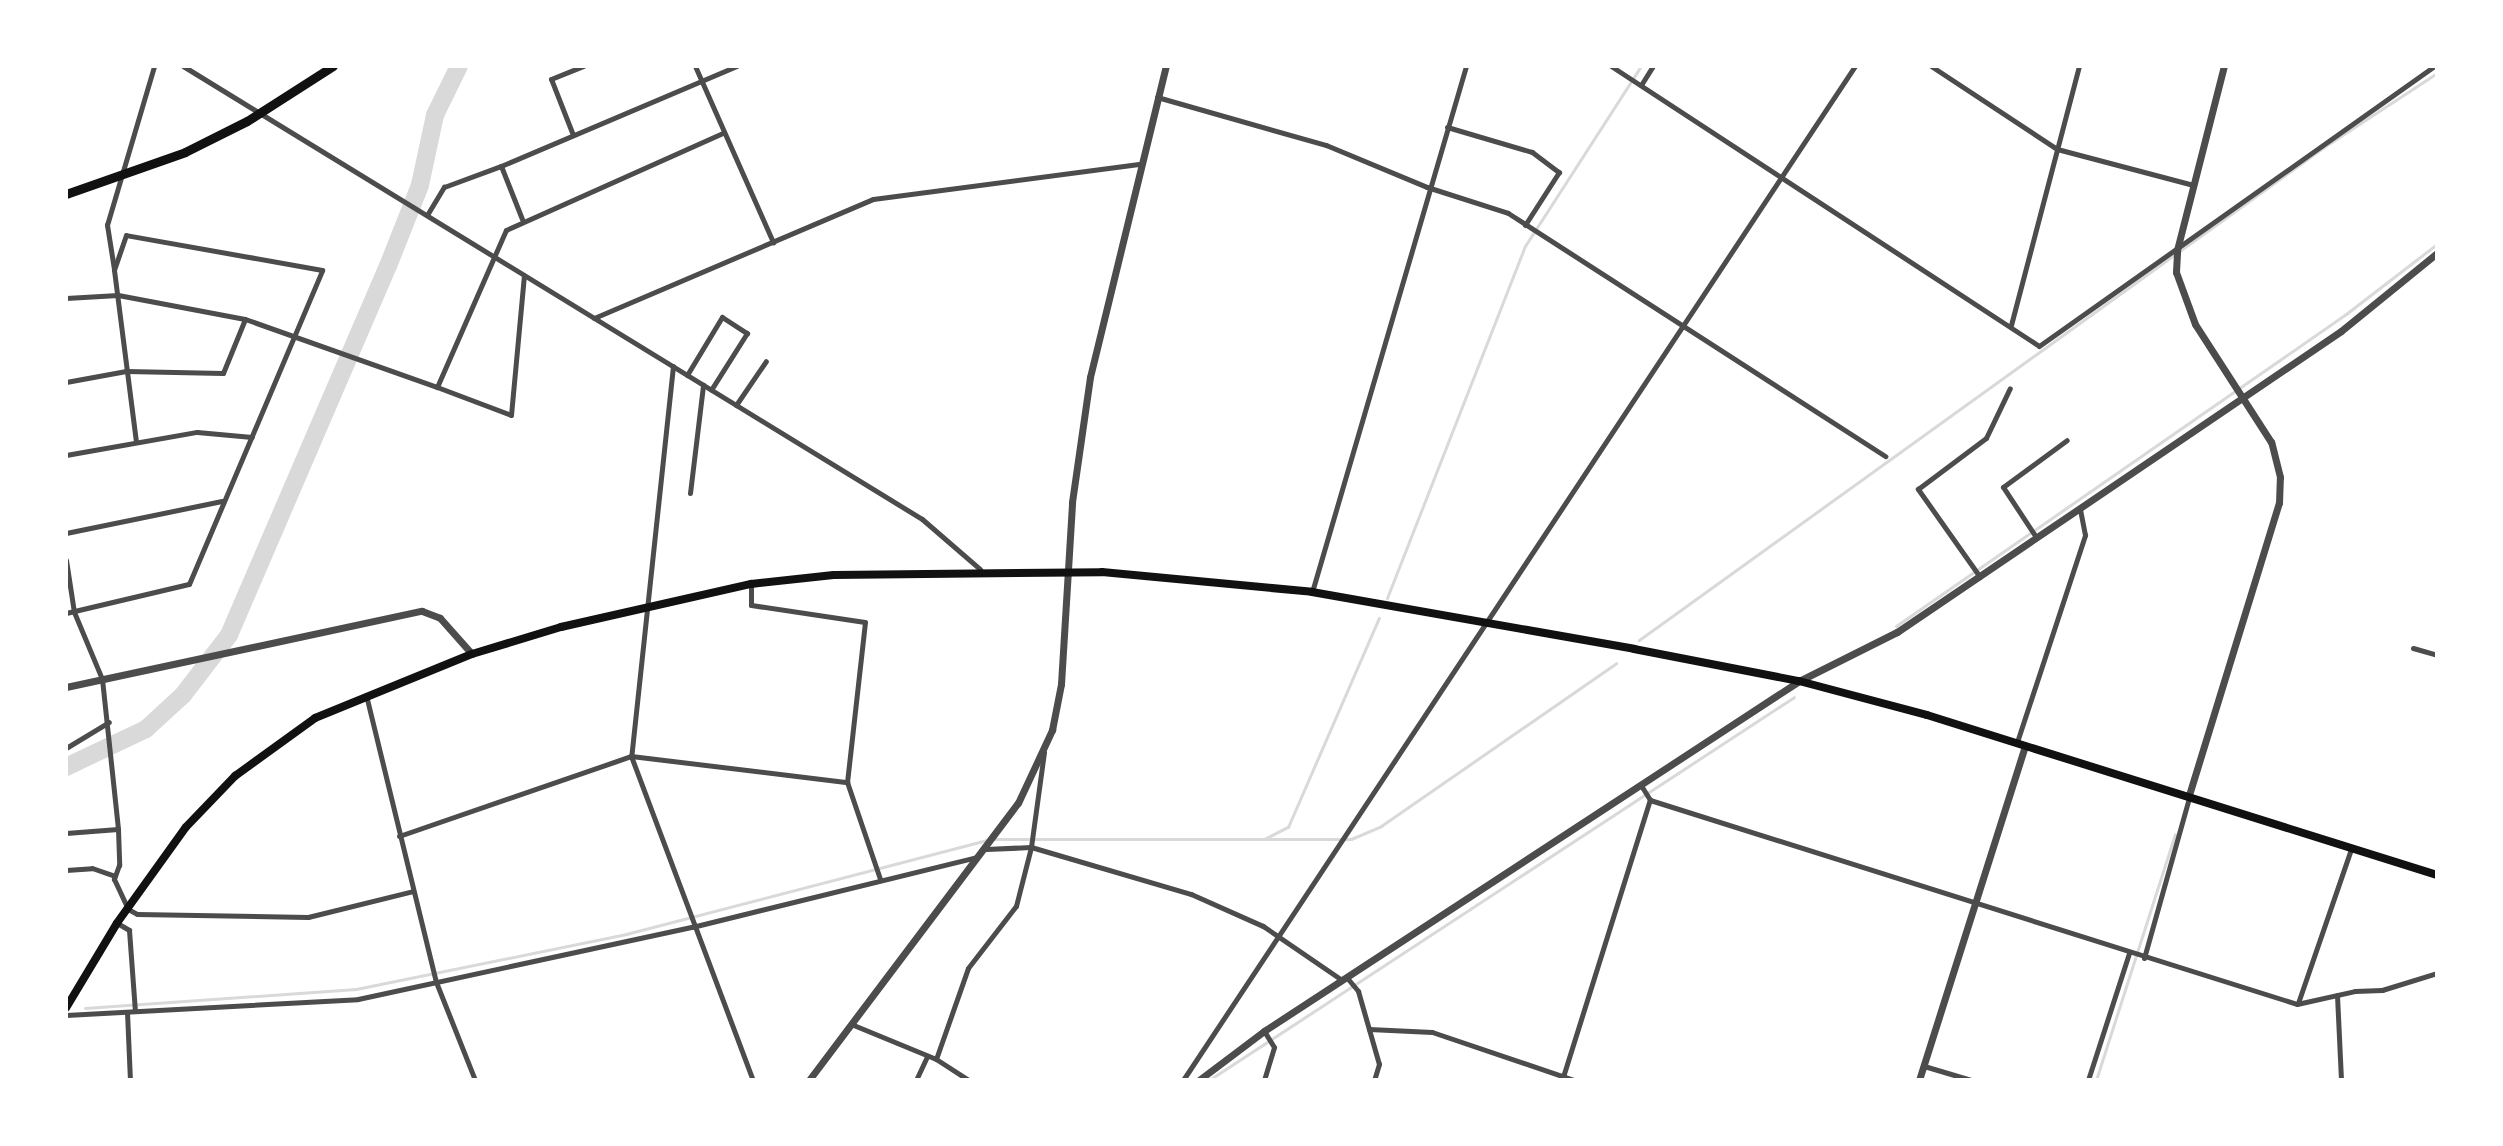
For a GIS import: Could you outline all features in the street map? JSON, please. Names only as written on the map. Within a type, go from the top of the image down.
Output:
[{"type":"highway","points":[[66,194],[185,152],[262,111],[333,66]]},
{"type":"main road","points":[[66,1008],[117,923],[186,827],[235,776],[293,732],[366,694],[472,654],[645,606],[751,584],[980,569],[1066,571],[1312,592],[1799,681],[2189,795],[2437,875]]},
{"type":"street","points":[[136,441],[107,225],[154,66]]},
{"type":"street","points":[[183,66],[262,111],[404,202],[922,519],[980,569]]},
{"type":"street","points":[[573,135],[551,79],[583,66]]},
{"type":"street","points":[[695,66],[773,242]]},
{"type":"street","points":[[425,214],[435,194],[444,187],[737,66]]},
{"type":"street","points":[[936,1059],[968,968],[1016,906],[1031,847],[1045,747],[1061,684],[1066,571],[1090,377],[1139,164],[1166,66]]},
{"type":"street","points":[[1312,592],[1427,187],[1466,66]]},
{"type":"street","points":[[1611,66],[1782,175],[2039,346],[2434,66]]},
{"type":"street","points":[[1641,85],[1653,66]]},
{"type":"street","points":[[1183,1080],[1281,937],[1855,66]]},
{"type":"street","points":[[1931,66],[2057,149],[2194,185]]},
{"type":"street","points":[[2011,325],[2079,66]]},
{"type":"street","points":[[2144,958],[2190,807],[2189,795],[2279,503],[2274,452],[2179,290],[2177,250],[2224,66]]},
{"type":"street","points":[[1157,97],[1326,145],[1427,187],[1508,213],[1885,456]]},
{"type":"street","points":[[1447,127],[1532,152],[1559,172],[1525,225]]},
{"type":"street","points":[[437,387],[492,255],[506,230],[522,219],[723,133]]},
{"type":"street","points":[[593,318],[873,199],[1139,164]]},
{"type":"street","points":[[501,166],[522,219]]},
{"type":"street","points":[[66,613],[189,584],[322,270],[126,235],[114,270]]},
{"type":"street","points":[[1203,1079],[1264,1031],[1642,787],[1799,681],[1897,632],[1980,577],[2341,331],[2437,253]]},
{"type":"street","points":[[66,298],[118,295],[245,319],[296,334],[511,415],[524,276]]},
{"type":"street","points":[[687,375],[722,317],[747,333],[711,390]]},
{"type":"street","points":[[66,382],[126,371],[223,373],[245,319]]},
{"type":"street","points":[[736,405],[766,361]]},
{"type":"street","points":[[673,366],[631,756],[692,927],[753,1080]]},
{"type":"street","points":[[690,493],[703,385]]},
{"type":"street","points":[[1980,577],[1918,489],[1986,438],[2010,388]]},
{"type":"street","points":[[66,455],[197,432],[252,437]]},
{"type":"street","points":[[2037,538],[2003,487],[2067,440]]},
{"type":"street","points":[[66,533],[223,501]]},
{"type":"street","points":[[1919,1080],[2085,535],[2080,509]]},
{"type":"street","points":[[66,560],[74,612],[102,679],[118,829],[115,876],[117,892],[128,909],[137,914],[308,917],[413,891]]},
{"type":"street","points":[[751,584],[751,605],[865,622],[847,782],[880,879]]},
{"type":"street","points":[[66,687],[422,611],[440,618],[472,654]]},
{"type":"street","points":[[2413,648],[2437,655]]},
{"type":"street","points":[[366,694],[436,982],[475,1080]]},
{"type":"street","points":[[66,748],[109,722]]},
{"type":"street","points":[[809,1080],[986,849],[1018,803],[1045,747]]},
{"type":"street","points":[[399,836],[631,756],[847,782]]},
{"type":"street","points":[[1642,787],[1650,800],[2297,1004],[2382,990],[2437,973]]},
{"type":"street","points":[[1562,1078],[1650,800]]},
{"type":"street","points":[[66,833],[118,829]]},
{"type":"street","points":[[986,849],[1031,847],[1191,894],[1281,937],[1358,991],[1379,1064],[1374,1080]]},
{"type":"street","points":[[2297,1004],[2351,849]]},
{"type":"street","points":[[66,1015],[358,999],[692,927],[979,857]]},
{"type":"street","points":[[66,870],[92,868],[115,876]]},
{"type":"street","points":[[117,923],[129,930],[135,1011]]},
{"type":"street","points":[[2088,1080],[2129,953]]},
{"type":"street","points":[[2337,995],[2341,1080]]},
{"type":"street","points":[[127,1012],[130,1080]]},
{"type":"street","points":[[850,1024],[936,1059],[968,1080]]},
{"type":"street","points":[[1369,1029],[1432,1032],[1574,1080]]},
{"type":"street","points":[[1264,1031],[1274,1047],[1264,1080]]},
{"type":"street","points":[[916,1080],[927,1056]]},
{"type":"street","points":[[1924,1066],[1971,1080]]},
{"type":"waterway","points":[[66,767],[146,729],[183,695],[229,635],[388,266],[420,185],[435,115],[459,66]]},
{"type":"waterway","points":[[1387,598],[1525,246],[1641,66]]},
{"type":"waterway","points":[[1639,640],[2324,147],[2437,73]]},
{"type":"waterway","points":[[1896,626],[2346,314],[2437,244]]},
{"type":"waterway","points":[[1266,838],[1288,827],[1379,618]]},
{"type":"waterway","points":[[994,839],[1351,839],[1381,826],[1616,663]]},
{"type":"waterway","points":[[1209,1080],[1794,697]]},
{"type":"waterway","points":[[2096,1080],[2175,834]]},
{"type":"waterway","points":[[85,1008],[356,989],[626,934],[987,840]]}]
